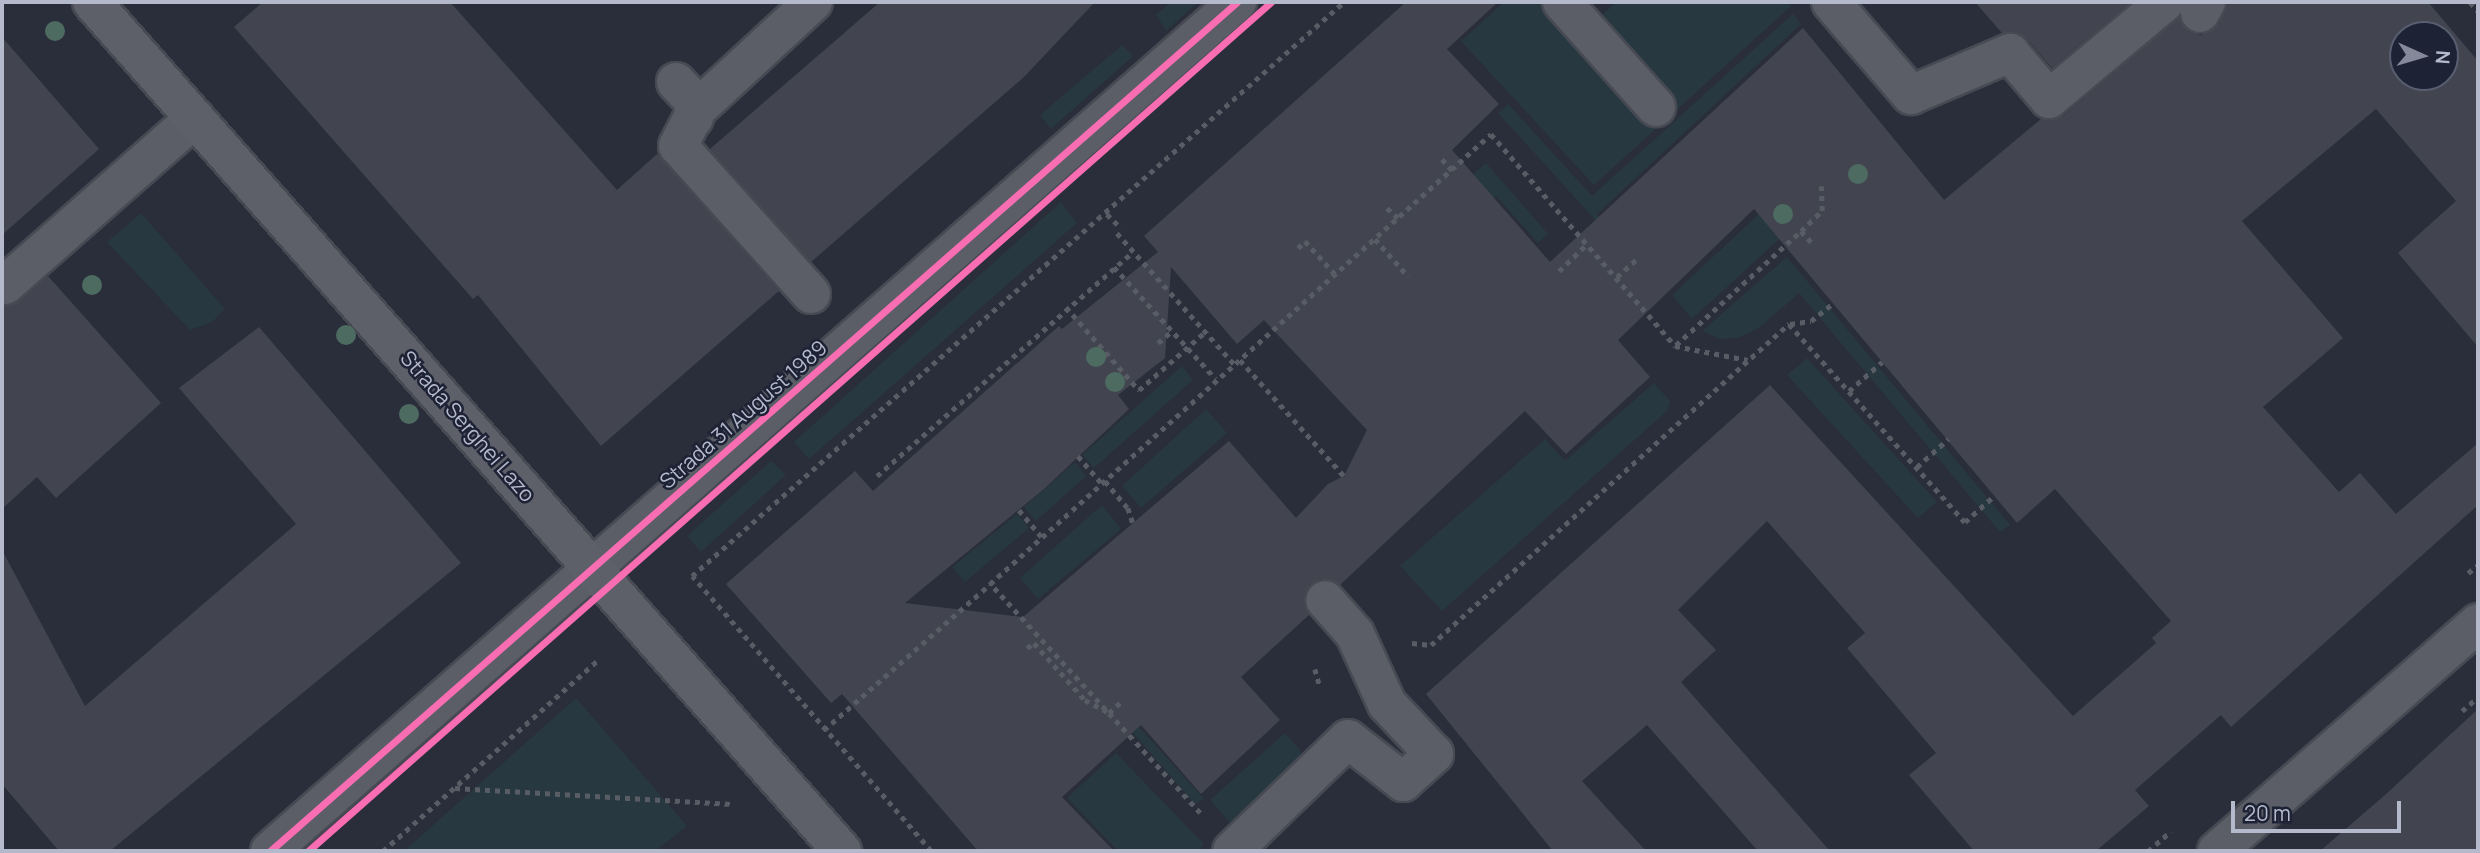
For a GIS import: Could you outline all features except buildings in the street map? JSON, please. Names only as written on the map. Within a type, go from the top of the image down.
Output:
[{"type":"main road","name":"Strada Serghei Lazo","points":[[92,2],[842,851]]},
{"type":"street","points":[[811,293],[678,146],[730,56],[813,2]]},
{"type":"street","points":[[730,56],[753,67],[826,2]]},
{"type":"street","name":"Strada 31 August 1989","points":[[270,851],[1237,2]]},
{"type":"street","points":[[1562,2],[1656,107]]},
{"type":"street","points":[[1831,2],[1910,95],[2010,53],[2049,99],[2191,5]]},
{"type":"street","points":[[676,82],[693,100],[694,118]]},
{"type":"street","points":[[5,285],[195,118]]},
{"type":"street","points":[[1233,851],[1348,739],[1403,782],[1434,754],[1387,704],[1355,634],[1325,600]]},
{"type":"street","points":[[2217,851],[2478,623]]},
{"type":"path","points":[[931,851],[692,576],[1108,214],[1344,2]]},
{"type":"path","points":[[2470,2],[2478,11]]},
{"type":"path","points":[[824,730],[1492,134],[1675,345],[1748,360]]},
{"type":"path","points":[[1443,159],[1452,170]]},
{"type":"path","points":[[1675,345],[1822,211],[1821,186]]},
{"type":"path","points":[[1387,208],[1398,218]]},
{"type":"path","points":[[1108,214],[1133,252],[1234,365]]},
{"type":"path","points":[[1801,231],[1813,244]]},
{"type":"path","points":[[1375,239],[1408,276]]},
{"type":"path","points":[[1298,248],[1305,241],[1335,275]]},
{"type":"path","points":[[1559,271],[1587,244]]},
{"type":"path","points":[[877,476],[1066,307],[1133,252]]},
{"type":"path","points":[[1617,277],[1638,257]]},
{"type":"path","points":[[1114,267],[1216,379]]},
{"type":"path","points":[[1348,739],[1313,671],[1355,634],[1431,645],[1789,324],[1811,321],[1830,305]]},
{"type":"path","points":[[1066,307],[1139,390],[1205,332]]},
{"type":"path","points":[[1789,324],[1965,522],[1994,496]]},
{"type":"path","points":[[1158,343],[1172,331]]},
{"type":"path","points":[[1240,360],[1344,476]]},
{"type":"path","points":[[1849,391],[1882,362]]},
{"type":"path","points":[[1917,467],[1948,439]]},
{"type":"path","points":[[1078,456],[1128,508],[1133,523]]},
{"type":"path","points":[[1019,510],[1042,537]]},
{"type":"path","points":[[990,584],[1233,851]]},
{"type":"path","points":[[1027,648],[1034,643],[1085,700],[1108,713]]},
{"type":"path","points":[[383,851],[598,660]]},
{"type":"path","points":[[2462,711],[2478,697]]},
{"type":"path","points":[[1108,713],[1121,702]]},
{"type":"path","points":[[454,788],[733,804]]},
{"type":"shaded area","points":[[1171,2],[1198,2],[1166,31],[1156,15]]},
{"type":"shaded area","points":[[1504,2],[1555,2],[1596,20],[1617,2],[1788,2],[1791,6],[1594,185],[1461,41]]},
{"type":"shaded area","points":[[1793,14],[1801,24],[1597,214],[1633,255],[1630,258],[1498,113],[1508,104],[1592,196]]},
{"type":"shaded area","points":[[1122,45],[1133,56],[1051,129],[1040,115]]},
{"type":"shaded area","points":[[1486,163],[1548,234],[1538,243],[1496,196],[1415,266],[1394,242]]},
{"type":"shaded area","points":[[1774,200],[1813,208],[1692,319],[1672,295]]},
{"type":"shaded area","points":[[1061,202],[1077,223],[809,459],[794,442]]},
{"type":"shaded area","points":[[141,213],[225,309],[212,322],[190,330],[107,242]]},
{"type":"shaded area","points":[[1787,257],[2010,525],[2000,532],[1799,293],[1759,328],[1738,338],[1720,339],[1702,331]]},
{"type":"shaded area","points":[[1807,358],[1937,502],[1918,518],[1787,375]]},
{"type":"shaded area","points":[[1182,366],[1193,380],[1094,468],[1082,455]]},
{"type":"shaded area","points":[[1654,383],[1670,401],[1667,411],[1442,611],[1400,566],[1545,439],[1565,461]]},
{"type":"shaded area","points":[[1206,409],[1227,433],[1141,508],[1122,486]]},
{"type":"shaded area","points":[[771,461],[786,475],[701,552],[687,536]]},
{"type":"shaded area","points":[[1075,462],[1086,476],[1036,521],[1024,507]]},
{"type":"shaded area","points":[[1102,505],[1121,529],[1038,599],[1020,578]]},
{"type":"shaded area","points":[[1017,514],[1029,528],[965,582],[952,567]]},
{"type":"shaded area","points":[[576,698],[687,826],[655,851],[404,851]]},
{"type":"shaded area","points":[[1133,720],[1204,799],[1195,804],[1127,726]]},
{"type":"shaded area","points":[[1285,733],[1313,765],[1239,833],[1210,800]]},
{"type":"shaded area","points":[[1116,753],[1203,843],[1201,851],[1118,851],[1067,798]]},
{"type":"cycle path","points":[[270,851],[1237,2]]},
{"type":"cycle path","points":[[308,851],[1271,2]]}]
